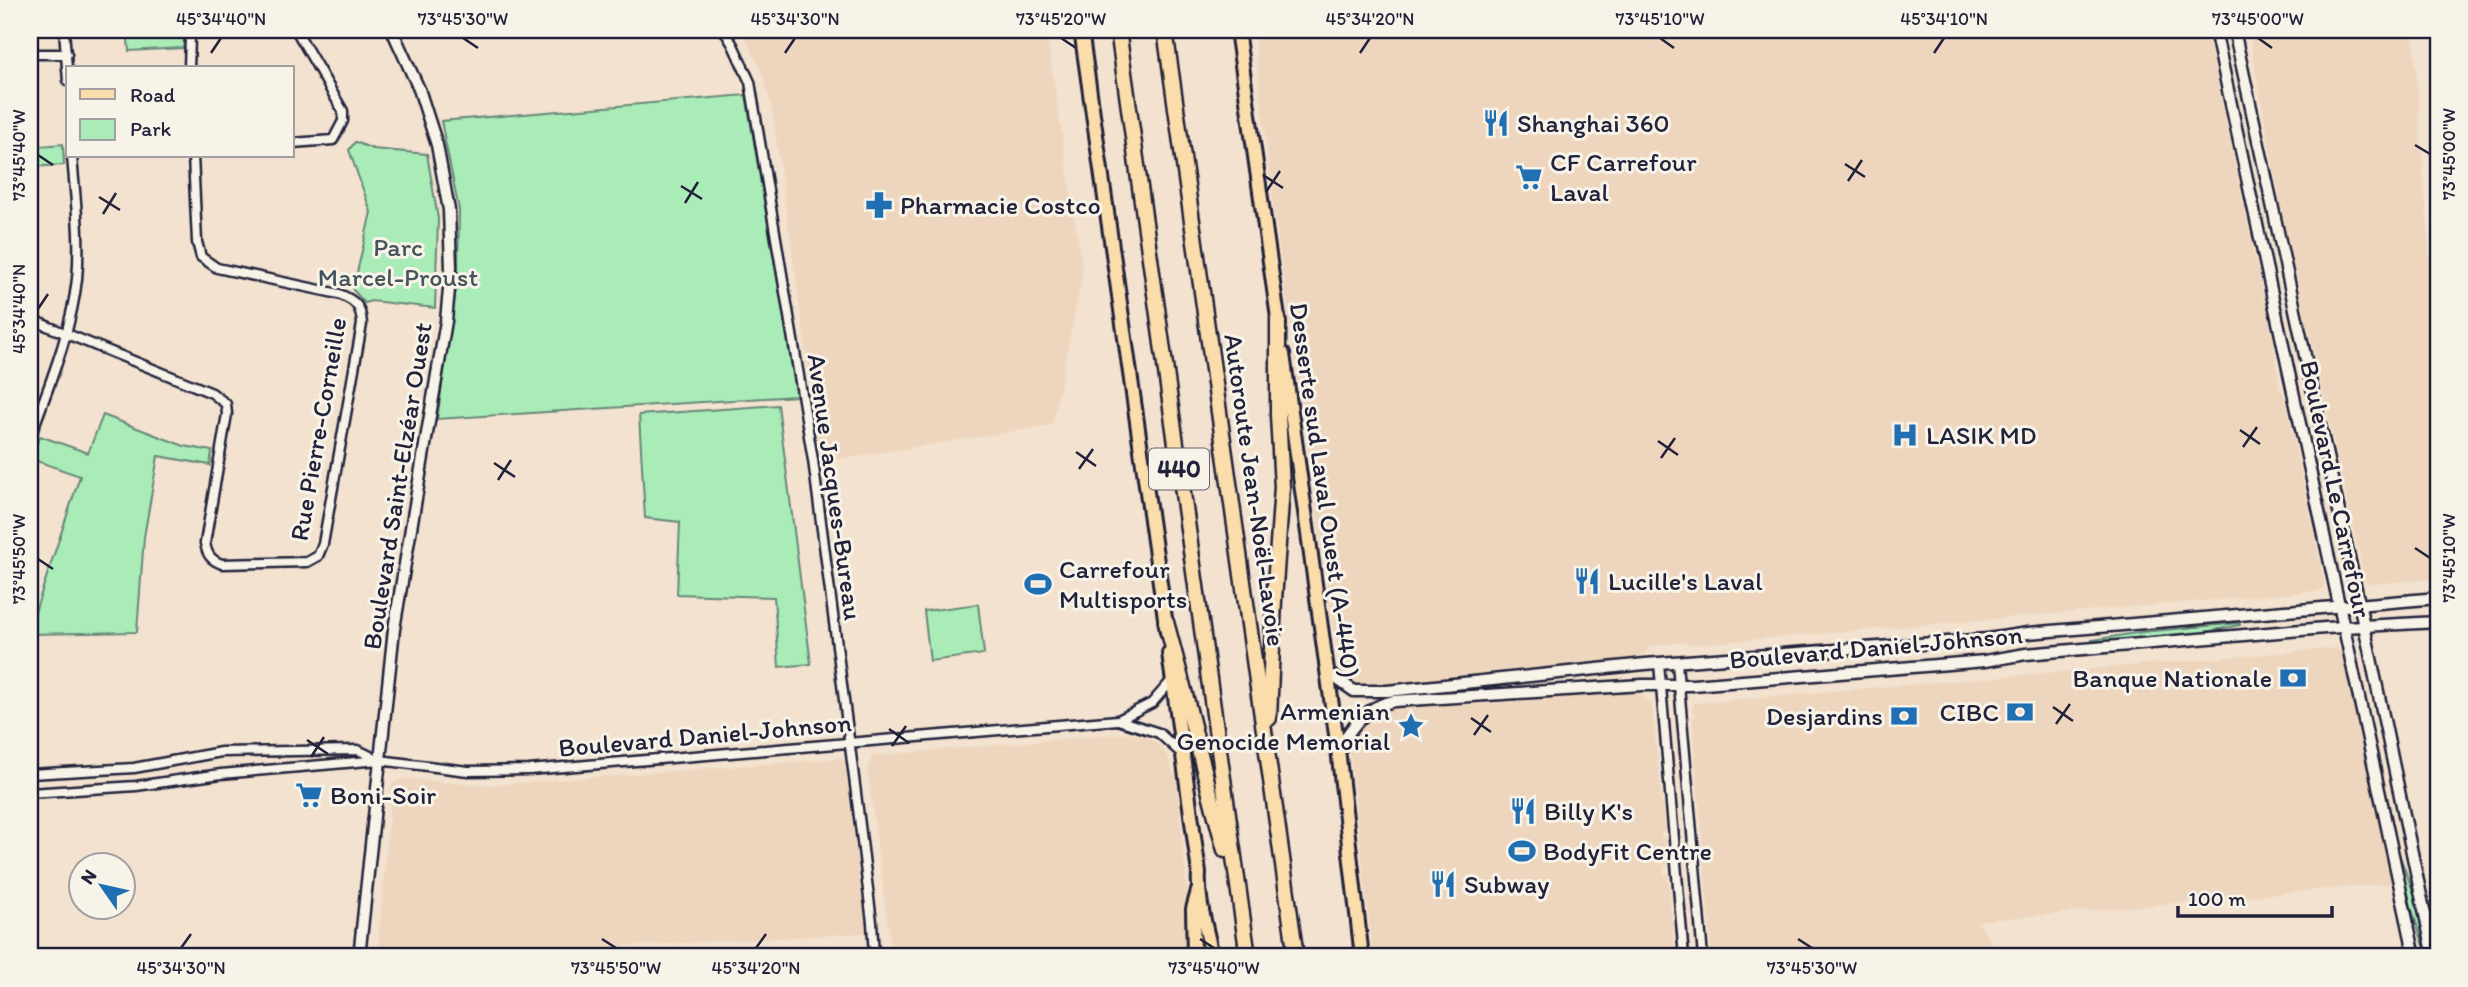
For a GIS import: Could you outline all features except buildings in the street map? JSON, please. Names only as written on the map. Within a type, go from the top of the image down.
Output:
[{"type":"highway","name":"440","points":[[1118,30],[1248,957]]},
{"type":"highway","name":"Autoroute Jean-Noël-Lavoie","points":[[1165,30],[1296,957]]},
{"type":"highway","points":[[1268,753],[1273,600],[1282,486],[1278,415],[1278,318]]},
{"type":"highway","points":[[1166,622],[1241,909]]},
{"type":"main road","points":[[1082,30],[1199,873],[1193,909],[1194,957]]},
{"type":"main road","name":"Desserte sud Laval Ouest (A-440)","points":[[1237,30],[1338,749],[1362,957]]},
{"type":"main road","points":[[1198,891],[1212,957]]},
{"type":"street","points":[[66,30],[67,66]]},
{"type":"street","points":[[189,66],[190,37],[197,30]]},
{"type":"street","points":[[294,143],[332,139],[344,121],[343,111],[296,30]]},
{"type":"street","name":"Boulevard Saint-Elzéar Ouest","points":[[359,957],[394,629],[446,321],[451,255],[447,196],[434,132],[419,89],[392,30]]},
{"type":"street","name":"Avenue Jacques-Bureau","points":[[723,30],[750,82],[805,409],[872,922],[874,957]]},
{"type":"street","name":"Boulevard Le Carrefour","points":[[2214,30],[2415,957]]},
{"type":"street","name":"Boulevard Le Carrefour","points":[[2234,30],[2434,957]]},
{"type":"street","points":[[30,54],[67,54]]},
{"type":"street","points":[[30,438],[66,333],[77,281],[79,251],[72,158]]},
{"type":"street","name":"Rue Pierre-Corneille","points":[[30,319],[212,393],[226,404],[227,414],[205,543],[207,553],[213,560],[222,564],[307,562],[318,556],[323,544],[362,324],[361,310],[356,302],[339,295],[217,268],[201,257],[197,242],[192,158]]},
{"type":"street","name":"Boulevard Daniel-Johnson","points":[[1327,672],[1350,689],[1371,692],[1659,663],[1988,639],[2028,633],[2438,598]]},
{"type":"street","name":"Boulevard Daniel-Johnson","points":[[1338,749],[1362,715],[1387,702],[1680,686],[2344,627],[2438,622]]},
{"type":"street","points":[[1659,663],[1684,957]]},
{"type":"street","points":[[1677,663],[1703,957]]},
{"type":"street","name":"Boulevard Daniel-Johnson","points":[[30,793],[136,786],[221,774],[379,760],[468,771],[511,771],[1118,720],[1152,704],[1173,679]]},
{"type":"street","name":"Boulevard Daniel-Johnson","points":[[1118,720],[1159,733],[1183,754]]},
{"type":"street","name":"Boulevard Daniel-Johnson","points":[[30,774],[134,768],[221,752],[358,751],[379,760]]},
{"type":"shaded area","points":[[741,30],[1046,30],[1083,273],[1052,425],[822,462],[771,104],[760,67]]},
{"type":"shaded area","points":[[1253,30],[2206,30],[2273,341],[2280,389],[2284,393],[2325,586],[2318,591],[1690,645],[1684,642],[1650,646],[1644,654],[1634,659],[1512,670],[1417,683],[1366,686],[1356,684],[1343,668],[1334,634],[1273,204]]},
{"type":"shaded area","points":[[2248,30],[2413,30],[2431,276],[2438,308],[2438,579],[2369,584],[2365,581],[2280,203]]},
{"type":"shaded area","points":[[2337,648],[2342,653],[2394,883],[1977,921],[2001,957],[1712,957],[1692,718],[1695,717],[1695,712],[1692,712],[1694,703]]},
{"type":"shaded area","points":[[1636,692],[1652,705],[1665,832],[1661,833],[1662,838],[1665,838],[1667,866],[1664,866],[1664,874],[1668,875],[1675,957],[1373,957],[1350,756],[1352,739],[1363,721],[1381,709],[1394,706],[1437,703],[1468,705]]},
{"type":"shaded area","points":[[1127,733],[1144,736],[1159,745],[1176,774],[1189,909],[1190,957],[892,957],[867,768],[873,756]]},
{"type":"shaded area","points":[[844,758],[867,933],[434,957],[377,957],[392,783],[406,778],[495,785]]},
{"type":"green space","points":[[127,30],[181,30],[185,35],[183,48],[129,51]]},
{"type":"green space","points":[[746,95],[797,396],[437,419],[458,275],[459,210],[441,121]]},
{"type":"green space","name":"Parc Marcel-Proust","points":[[355,142],[373,149],[427,154],[438,219],[435,308],[371,301],[365,303],[353,290],[371,212],[349,150]]},
{"type":"green space","points":[[63,144],[64,165],[30,167],[30,147]]},
{"type":"green space","points":[[778,405],[811,664],[779,667],[774,597],[677,594],[680,522],[645,518],[639,415]]},
{"type":"green space","points":[[103,415],[184,446],[212,451],[210,465],[158,456],[144,537],[137,632],[30,634],[30,627],[80,476],[31,459],[40,436],[88,453]]},
{"type":"green space","points":[[978,604],[984,654],[930,661],[924,611]]},
{"type":"green space","points":[[2240,623],[2200,633],[2092,642],[2142,632]]},
{"type":"green space","points":[[2399,854],[2416,899],[2425,949],[2410,904]]},
{"type":"green space","points":[[1983,950],[1988,957],[1828,957]]},
{"type":"place","name":"Shanghai 360","points":[[1496,123]]},
{"type":"place","name":"CF Carrefour Laval","points":[[1529,177]]},
{"type":"place","name":"Pharmacie Costco","points":[[879,205]]},
{"type":"place","name":"LASIK MD","points":[[1905,435]]},
{"type":"place","name":"Lucille's Laval","points":[[1587,581]]},
{"type":"place","name":"Carrefour Multisports","points":[[1038,584]]},
{"type":"place","name":"Banque Nationale","points":[[2293,678]]},
{"type":"place","name":"CIBC","points":[[2020,712]]},
{"type":"place","name":"Desjardins","points":[[1904,716]]},
{"type":"place","name":"Armenian Genocide Memorial","points":[[1411,726]]},
{"type":"place","name":"Boni-Soir","points":[[309,795]]},
{"type":"place","name":"Billy K's","points":[[1523,811]]},
{"type":"place","name":"BodyFit Centre","points":[[1522,851]]},
{"type":"place","name":"Subway","points":[[1443,884]]}]
